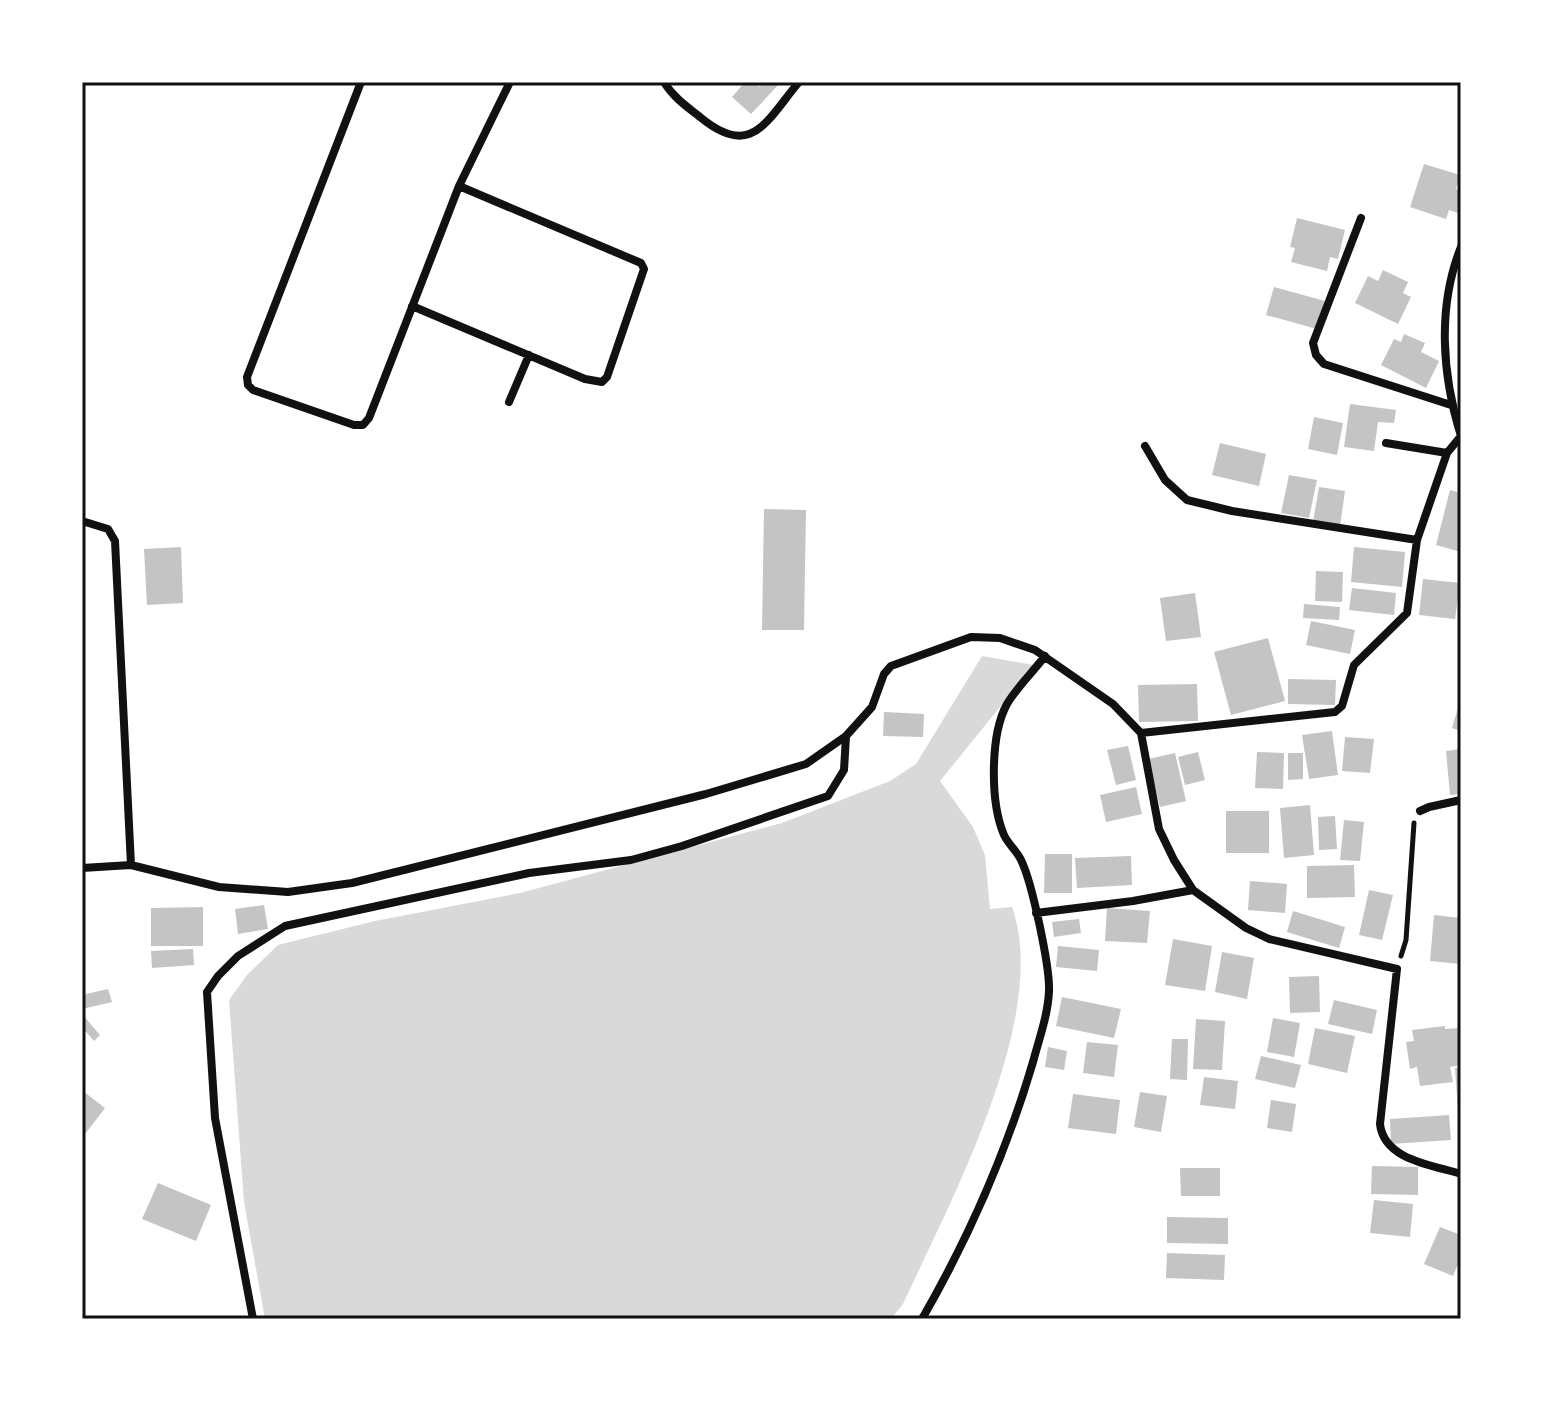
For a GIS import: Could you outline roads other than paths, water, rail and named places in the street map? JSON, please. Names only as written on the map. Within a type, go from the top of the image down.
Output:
[{"type":"street","points":[[361,82],[247,377],[248,385],[253,390],[354,425],[363,425],[369,418],[459,186],[510,82]]},
{"type":"street","points":[[664,82],[671,94],[712,128],[735,137],[753,134],[799,82]]},
{"type":"street","points":[[412,306],[585,379],[602,382],[607,377],[644,269],[641,263],[459,186]]},
{"type":"street","points":[[1361,218],[1313,343],[1316,355],[1324,364],[1451,405]]},
{"type":"street","points":[[1141,733],[1335,712],[1342,706],[1354,665],[1407,613],[1417,540],[1447,453],[1461,436],[1451,405],[1444,334],[1451,273],[1461,247]]},
{"type":"street","points":[[509,402],[529,355]]},
{"type":"street","points":[[1386,443],[1447,453]]},
{"type":"street","points":[[1145,446],[1165,480],[1187,500],[1232,511],[1417,540]]},
{"type":"street","points":[[82,521],[108,529],[115,541],[131,865]]},
{"type":"street","points":[[82,868],[131,865],[219,887],[288,892],[352,883],[706,794],[806,764],[846,736],[872,707],[884,674],[891,666],[971,637],[1018,642],[1045,656],[1113,704],[1141,733],[1159,829],[1193,890],[1246,928],[1269,939],[1397,969],[1381,1136],[1399,1154],[1461,1174]]},
{"type":"street","points":[[922,1319],[972,1218],[1016,1118],[1050,989],[1036,913],[1022,861],[1004,836],[995,792],[994,760],[1001,718],[1008,703],[1045,656]]},
{"type":"street","points":[[253,1319],[215,1118],[207,992],[238,956],[285,926],[529,873],[631,860],[682,846],[828,796],[844,770],[846,736]]},
{"type":"street","points":[[1420,811],[1461,800]]},
{"type":"street","points":[[1036,913],[1193,890]]}]
